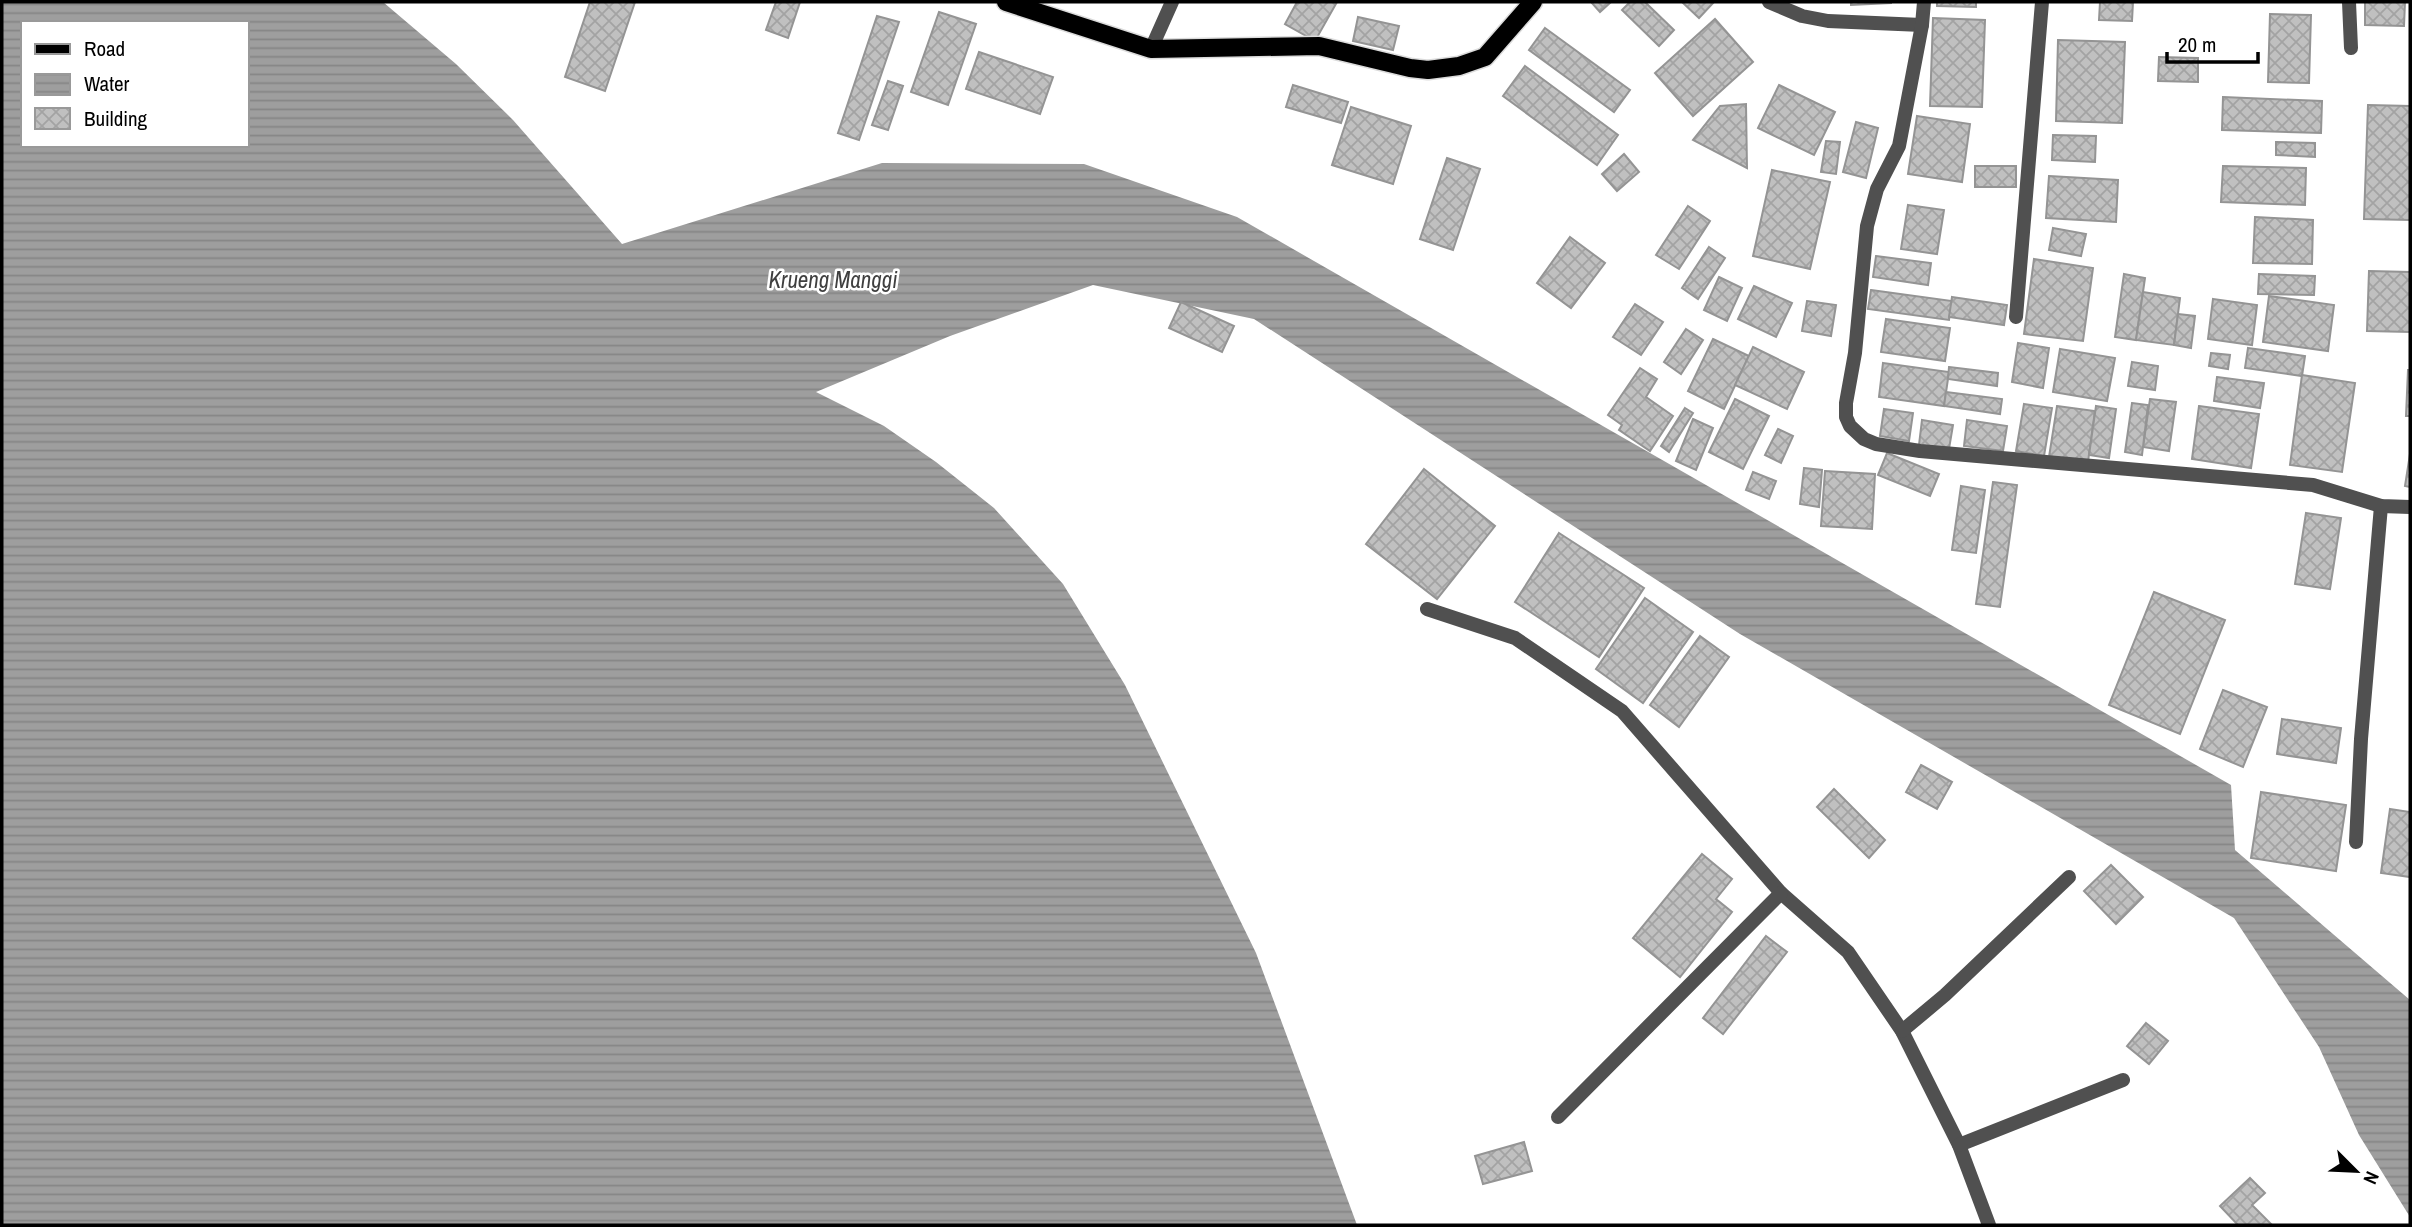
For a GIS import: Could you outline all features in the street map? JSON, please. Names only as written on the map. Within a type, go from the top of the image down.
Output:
[{"type":"main road","points":[[1006,2],[1151,48],[1319,46],[1410,68],[1442,69],[1485,57],[1532,2]]},
{"type":"street","points":[[1151,48],[1172,2]]},
{"type":"street","points":[[1769,2],[1802,16],[1828,21],[1922,25]]},
{"type":"street","points":[[1924,2],[1899,146],[1877,189],[1867,226],[1855,353],[1846,404],[1846,417],[1850,426],[1864,439],[1877,444],[1920,452],[2313,485],[2381,506],[2410,507]]},
{"type":"street","points":[[2016,317],[2042,2]]},
{"type":"street","points":[[2349,2],[2351,48]]},
{"type":"street","points":[[2356,842],[2361,739],[2381,506]]},
{"type":"street","points":[[1427,609],[1515,638],[1622,711],[1781,893],[1848,952],[1902,1031],[1959,1144],[1989,1225]]},
{"type":"street","points":[[1902,1031],[1945,995],[2069,877]]},
{"type":"street","points":[[1558,1117],[1781,893]]},
{"type":"street","points":[[1959,1144],[2123,1080]]},
{"type":"water","name":"Krueng Manggi","points":[[2,2],[383,2],[456,64],[513,120],[622,244],[882,163],[1084,164],[1237,217],[2231,785],[2235,850],[2410,1000],[2410,1217],[2359,1135],[2319,1047],[2234,918],[1740,634],[1254,319],[1093,285],[950,336],[816,392],[884,426],[936,462],[994,508],[1063,584],[1125,685],[1256,953],[1357,1225],[2,1225]]},
{"type":"building","points":[[590,2],[635,2],[605,91],[565,77]]},
{"type":"building","points":[[776,2],[800,2],[788,38],[766,30]]},
{"type":"building","points":[[1297,2],[1337,2],[1315,41],[1285,24]]},
{"type":"building","points":[[1591,2],[1611,2],[1600,12]]},
{"type":"building","points":[[1630,2],[1645,2],[1674,30],[1659,46],[1622,10]]},
{"type":"building","points":[[1682,2],[1714,2],[1699,18]]},
{"type":"building","points":[[1851,2],[1891,2],[1891,3],[1851,5]]},
{"type":"building","points":[[1937,2],[1976,2],[1976,7],[1937,6]]},
{"type":"building","points":[[2100,2],[2133,2],[2132,21],[2099,20]]},
{"type":"building","points":[[2365,2],[2405,2],[2404,26],[2365,25]]},
{"type":"building","points":[[939,12],[976,24],[948,105],[911,92]]},
{"type":"building","points":[[2270,14],[2311,15],[2309,83],[2268,82]]},
{"type":"building","points":[[877,16],[899,22],[859,140],[838,133]]},
{"type":"building","points":[[1358,17],[1399,26],[1393,50],[1353,41]]},
{"type":"building","points":[[1933,18],[1985,20],[1982,107],[1930,106]]},
{"type":"building","points":[[1715,19],[1753,62],[1693,116],[1655,73]]},
{"type":"building","points":[[1545,28],[1630,90],[1614,112],[1529,50]]},
{"type":"building","points":[[2058,40],[2125,42],[2122,123],[2056,121]]},
{"type":"building","points":[[979,52],[1053,77],[1040,114],[966,89]]},
{"type":"building","points":[[2159,57],[2198,58],[2198,82],[2158,81]]},
{"type":"building","points":[[1525,66],[1618,135],[1597,165],[1503,96]]},
{"type":"building","points":[[888,81],[903,86],[888,130],[872,125]]},
{"type":"building","points":[[1293,85],[1348,102],[1341,123],[1286,107]]},
{"type":"building","points":[[1779,85],[1835,112],[1814,155],[1758,128]]},
{"type":"building","points":[[2223,97],[2322,101],[2321,133],[2222,130]]},
{"type":"building","points":[[1746,104],[1747,168],[1693,140],[1720,106]]},
{"type":"building","points":[[2368,105],[2410,106],[2410,220],[2364,219]]},
{"type":"building","points":[[1351,107],[1411,126],[1393,184],[1332,165]]},
{"type":"building","points":[[1917,116],[1970,124],[1962,182],[1908,174]]},
{"type":"building","points":[[1856,122],[1878,128],[1866,178],[1843,172]]},
{"type":"building","points":[[2053,135],[2096,136],[2095,162],[2052,160]]},
{"type":"building","points":[[1826,141],[1840,142],[1836,174],[1821,172]]},
{"type":"building","points":[[2276,142],[2315,143],[2315,157],[2276,155]]},
{"type":"building","points":[[1624,154],[1639,172],[1617,191],[1602,174]]},
{"type":"building","points":[[1447,158],[1480,169],[1453,250],[1420,239]]},
{"type":"building","points":[[1975,166],[2016,166],[2016,187],[1975,187]]},
{"type":"building","points":[[2223,166],[2306,168],[2305,205],[2221,202]]},
{"type":"building","points":[[1772,170],[1830,182],[1810,269],[1753,256]]},
{"type":"building","points":[[2049,176],[2118,180],[2116,222],[2046,218]]},
{"type":"building","points":[[1908,205],[1944,210],[1937,254],[1901,249]]},
{"type":"building","points":[[1688,206],[1710,221],[1679,269],[1656,255]]},
{"type":"building","points":[[2255,217],[2313,220],[2312,264],[2253,263]]},
{"type":"building","points":[[2053,228],[2086,234],[2081,256],[2049,250]]},
{"type":"building","points":[[1570,237],[1605,263],[1571,308],[1537,283]]},
{"type":"building","points":[[1709,247],[1725,258],[1698,299],[1682,288]]},
{"type":"building","points":[[1876,256],[1931,263],[1928,285],[1873,277]]},
{"type":"building","points":[[2034,259],[2093,268],[2083,341],[2024,334]]},
{"type":"building","points":[[2369,271],[2410,272],[2410,332],[2367,331]]},
{"type":"building","points":[[2124,274],[2145,278],[2136,340],[2115,337]]},
{"type":"building","points":[[2259,274],[2315,276],[2314,295],[2258,294]]},
{"type":"building","points":[[1719,277],[1742,288],[1727,321],[1704,310]]},
{"type":"building","points":[[1754,286],[1792,303],[1776,337],[1738,319]]},
{"type":"building","points":[[1871,290],[1952,301],[1949,320],[1868,309]]},
{"type":"building","points":[[2143,292],[2180,298],[2174,345],[2136,340]]},
{"type":"building","points":[[2269,296],[2334,305],[2328,351],[2263,342]]},
{"type":"building","points":[[1952,297],[2007,305],[2004,325],[1949,317]]},
{"type":"building","points":[[2213,299],[2257,305],[2252,345],[2208,339]]},
{"type":"building","points":[[1807,301],[1836,305],[1831,336],[1802,331]]},
{"type":"building","points":[[1181,302],[1234,326],[1222,352],[1169,328]]},
{"type":"building","points":[[1635,304],[1663,322],[1641,355],[1613,337]]},
{"type":"building","points":[[2178,314],[2195,316],[2191,348],[2174,345]]},
{"type":"building","points":[[1886,319],[1950,328],[1945,361],[1881,352]]},
{"type":"building","points":[[1686,329],[1703,340],[1681,374],[1664,362]]},
{"type":"building","points":[[1713,339],[1749,356],[1724,409],[1688,391]]},
{"type":"building","points":[[2018,343],[2049,348],[2043,388],[2012,382]]},
{"type":"building","points":[[1753,347],[1804,372],[1787,409],[1735,385]]},
{"type":"building","points":[[2248,348],[2305,356],[2302,376],[2245,368]]},
{"type":"building","points":[[2060,349],[2115,358],[2107,401],[2053,392]]},
{"type":"building","points":[[2211,353],[2230,355],[2228,369],[2209,366]]},
{"type":"building","points":[[2132,362],[2158,366],[2155,390],[2128,386]]},
{"type":"building","points":[[1883,363],[1949,372],[1944,406],[1879,397]]},
{"type":"building","points":[[1949,367],[1998,373],[1997,386],[1948,379]]},
{"type":"building","points":[[1640,368],[1657,379],[1646,397],[1673,416],[1650,451],[1619,430],[1622,425],[1608,415]]},
{"type":"building","points":[[2408,370],[2410,416],[2406,416]]},
{"type":"building","points":[[2302,375],[2355,383],[2342,472],[2290,465]]},
{"type":"building","points":[[2217,377],[2264,383],[2260,408],[2214,401]]},
{"type":"building","points":[[1946,392],[2002,399],[2000,414],[1944,406]]},
{"type":"building","points":[[1735,399],[1769,416],[1743,469],[1709,452]]},
{"type":"building","points":[[2150,399],[2176,402],[2169,451],[2143,447]]},
{"type":"building","points":[[2132,403],[2148,405],[2142,455],[2125,452]]},
{"type":"building","points":[[2024,404],[2052,408],[2044,456],[2016,451]]},
{"type":"building","points":[[2057,406],[2095,411],[2088,462],[2049,457]]},
{"type":"building","points":[[2096,406],[2116,409],[2109,458],[2089,455]]},
{"type":"building","points":[[2199,406],[2259,414],[2251,468],[2192,459]]},
{"type":"building","points":[[1685,408],[1693,413],[1669,452],[1661,446]]},
{"type":"building","points":[[1884,409],[1913,413],[1909,441],[1880,436]]},
{"type":"building","points":[[1693,419],[1713,428],[1696,470],[1676,461]]},
{"type":"building","points":[[1922,420],[1953,425],[1949,449],[1919,445]]},
{"type":"building","points":[[1967,420],[2007,426],[2003,451],[1964,446]]},
{"type":"building","points":[[1778,429],[1793,436],[1781,463],[1765,455]]},
{"type":"building","points":[[1887,453],[1939,474],[1930,496],[1878,475]]},
{"type":"building","points":[[2410,454],[2410,487],[2405,486]]},
{"type":"building","points":[[1804,468],[1822,470],[1819,507],[1800,504]]},
{"type":"building","points":[[1424,469],[1495,526],[1437,599],[1366,544]]},
{"type":"building","points":[[1825,471],[1875,474],[1872,529],[1821,526]]},
{"type":"building","points":[[1753,472],[1776,481],[1769,499],[1746,490]]},
{"type":"building","points":[[1993,482],[2017,485],[2000,607],[1976,604]]},
{"type":"building","points":[[1961,486],[1985,490],[1976,553],[1952,550]]},
{"type":"building","points":[[2306,513],[2341,518],[2330,589],[2295,584]]},
{"type":"building","points":[[1559,533],[1644,588],[1599,657],[1515,602]]},
{"type":"building","points":[[2154,592],[2225,620],[2180,734],[2109,705]]},
{"type":"building","points":[[1645,598],[1693,632],[1643,703],[1596,669]]},
{"type":"building","points":[[1700,636],[1729,657],[1679,727],[1650,705]]},
{"type":"building","points":[[2223,690],[2267,707],[2243,767],[2200,749]]},
{"type":"building","points":[[2282,719],[2341,728],[2336,763],[2277,754]]},
{"type":"building","points":[[1921,765],[1952,782],[1937,809],[1906,792]]},
{"type":"building","points":[[1834,789],[1885,840],[1869,858],[1817,807]]},
{"type":"building","points":[[2261,792],[2346,805],[2336,871],[2251,858]]},
{"type":"building","points":[[2390,809],[2410,812],[2410,877],[2381,873]]},
{"type":"building","points":[[1702,854],[1732,879],[1716,899],[1732,912],[1680,977],[1633,938]]},
{"type":"building","points":[[2111,865],[2143,897],[2116,924],[2084,891]]},
{"type":"building","points":[[1766,936],[1787,952],[1723,1034],[1703,1018]]},
{"type":"building","points":[[2146,1023],[2168,1041],[2149,1064],[2127,1046]]},
{"type":"building","points":[[1524,1142],[1532,1171],[1483,1184],[1475,1156]]},
{"type":"building","points":[[2250,1178],[2265,1193],[2252,1205],[2272,1225],[2238,1225],[2220,1206]]}]
